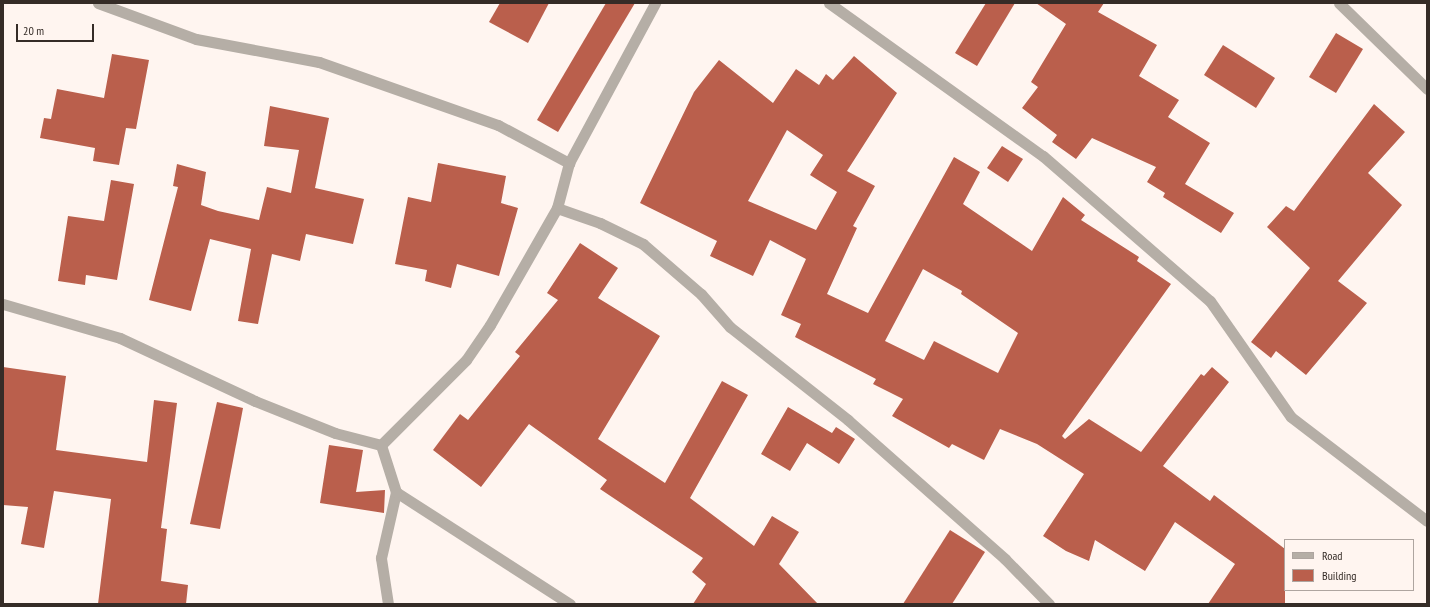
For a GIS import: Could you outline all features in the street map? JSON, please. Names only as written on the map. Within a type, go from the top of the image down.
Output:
[{"type":"street","points":[[98,3],[196,39],[319,62],[498,125],[569,163]]},
{"type":"street","points":[[381,445],[466,360],[557,208],[569,163],[654,3]]},
{"type":"street","points":[[828,3],[1043,156],[1210,301],[1291,417],[1427,521]]},
{"type":"street","points":[[1346,5],[1427,89]]},
{"type":"street","points":[[557,208],[600,222],[643,244],[701,294],[730,327],[848,420],[1004,559],[1049,604]]},
{"type":"street","points":[[3,304],[120,338],[255,401],[335,433],[381,445]]},
{"type":"street","points":[[381,445],[396,492],[381,558],[388,604]]},
{"type":"street","points":[[396,492],[570,604]]},
{"type":"building","points":[[500,3],[549,3],[528,43],[489,22]]},
{"type":"building","points":[[606,3],[635,3],[558,132],[537,120]]},
{"type":"building","points":[[986,3],[1015,3],[977,66],[955,53]]},
{"type":"building","points":[[1036,3],[1104,3],[1098,12],[1157,45],[1139,76],[1179,100],[1168,117],[1210,143],[1185,184],[1234,213],[1221,233],[1163,197],[1165,193],[1147,182],[1156,167],[1092,138],[1076,159],[1052,142],[1057,135],[1022,108],[1038,87],[1031,82],[1066,24]]},
{"type":"building","points":[[1336,33],[1363,49],[1336,93],[1309,77]]},
{"type":"building","points":[[1223,45],[1275,78],[1256,108],[1204,75]]},
{"type":"building","points":[[112,54],[149,60],[136,129],[126,128],[119,165],[93,161],[95,148],[40,138],[44,118],[51,119],[57,89],[104,98]]},
{"type":"building","points":[[854,56],[897,93],[847,171],[875,186],[853,226],[857,228],[827,294],[868,313],[954,157],[980,172],[963,204],[1032,251],[1063,197],[1085,215],[1081,220],[1139,257],[1137,261],[1171,284],[1062,436],[1065,439],[1089,419],[1141,452],[1201,374],[1204,376],[1212,367],[1229,382],[1163,466],[1210,501],[1214,495],[1284,548],[1285,604],[1208,604],[1235,564],[1175,522],[1145,571],[1095,540],[1089,561],[1066,551],[1043,536],[1084,474],[1037,444],[1000,429],[984,460],[952,444],[949,448],[892,416],[903,399],[873,384],[876,379],[795,337],[801,324],[781,315],[806,259],[770,240],[753,276],[710,256],[717,241],[640,203],[694,92],[719,60],[773,103],[796,69],[819,85],[826,74],[833,80]],"holes":[[[787,130],[823,155],[810,175],[837,192],[816,230],[748,201]],[[923,269],[962,291],[961,294],[1018,333],[998,373],[934,341],[924,360],[885,341]]]},
{"type":"building","points":[[1374,104],[1405,132],[1368,173],[1402,205],[1338,281],[1367,303],[1306,375],[1276,351],[1271,358],[1251,342],[1310,268],[1267,227],[1286,206],[1294,211]]},
{"type":"building","points":[[270,106],[329,118],[315,188],[364,199],[353,244],[306,234],[300,261],[272,254],[258,324],[238,321],[251,249],[210,239],[191,311],[149,300],[178,187],[173,186],[177,164],[206,172],[201,205],[218,211],[259,220],[267,187],[291,193],[299,150],[264,146]]},
{"type":"building","points":[[1002,146],[1023,159],[1008,182],[987,168]]},
{"type":"building","points":[[438,163],[506,176],[501,203],[518,208],[499,276],[457,264],[451,288],[425,281],[427,270],[395,264],[408,197],[431,202]]},
{"type":"building","points":[[111,180],[134,184],[117,280],[86,275],[85,285],[58,281],[68,216],[104,221]]},
{"type":"building","points":[[580,243],[618,268],[598,298],[660,336],[598,439],[665,483],[722,381],[748,395],[690,498],[754,546],[772,516],[799,532],[779,564],[818,604],[693,604],[706,584],[692,572],[703,558],[600,489],[607,480],[529,424],[481,487],[433,450],[460,414],[468,420],[520,356],[515,352],[558,300],[547,293]]},
{"type":"building","points":[[3,367],[66,376],[56,450],[147,462],[154,400],[177,403],[161,528],[167,529],[161,581],[188,585],[186,604],[98,604],[111,499],[54,491],[44,548],[21,544],[28,507],[3,505]]},
{"type":"building","points":[[217,402],[243,408],[220,529],[190,524]]},
{"type":"building","points":[[788,407],[832,433],[836,427],[855,439],[839,464],[807,443],[790,471],[761,454]]},
{"type":"building","points":[[329,445],[363,450],[356,492],[385,490],[384,513],[320,503]]},
{"type":"building","points":[[950,530],[985,552],[952,604],[903,604]]}]
